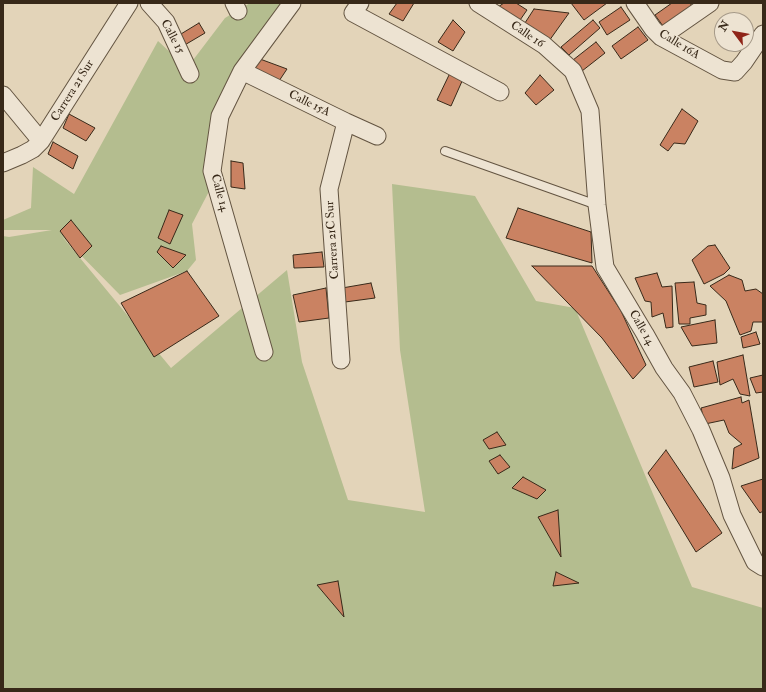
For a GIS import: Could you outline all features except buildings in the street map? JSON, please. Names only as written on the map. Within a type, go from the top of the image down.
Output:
[{"type":"street","name":"Carrera 21 Sur","points":[[3,163],[34,149],[41,142],[129,3]]},
{"type":"street","name":"Calle 15","points":[[149,3],[166,22],[190,74]]},
{"type":"street","name":"Calle 14","points":[[264,352],[212,171],[220,116],[242,70],[292,3]]},
{"type":"street","name":"Calle 16","points":[[478,3],[544,45],[573,71]]},
{"type":"street","name":"Calle 16A","points":[[635,3],[653,29],[661,37],[722,70],[735,72],[744,62],[763,34]]},
{"type":"street","points":[[661,37],[710,3]]},
{"type":"street","points":[[356,8],[500,92]]},
{"type":"street","name":"Calle 15A","points":[[242,70],[377,136]]},
{"type":"street","name":"Calle 14","points":[[573,71],[590,111],[597,205],[605,267],[664,368],[682,393],[721,478],[732,515],[755,562],[763,567]]},
{"type":"street","points":[[3,95],[41,142]]},
{"type":"street","name":"Carrera 21C Sur","points":[[341,360],[330,189],[346,122]]},
{"type":"lane","points":[[445,151],[597,205]]},
{"type":"green space","points":[[250,3],[283,3],[221,114],[217,176],[192,224],[196,260],[187,271],[120,295],[61,235],[171,368],[287,270],[302,362],[348,500],[425,512],[400,350],[392,184],[475,196],[536,301],[575,308],[692,587],[763,608],[763,689],[3,689],[3,236],[9,237],[52,230],[3,230],[3,220],[31,208],[33,167],[74,194],[158,41],[187,68],[225,18]]}]
